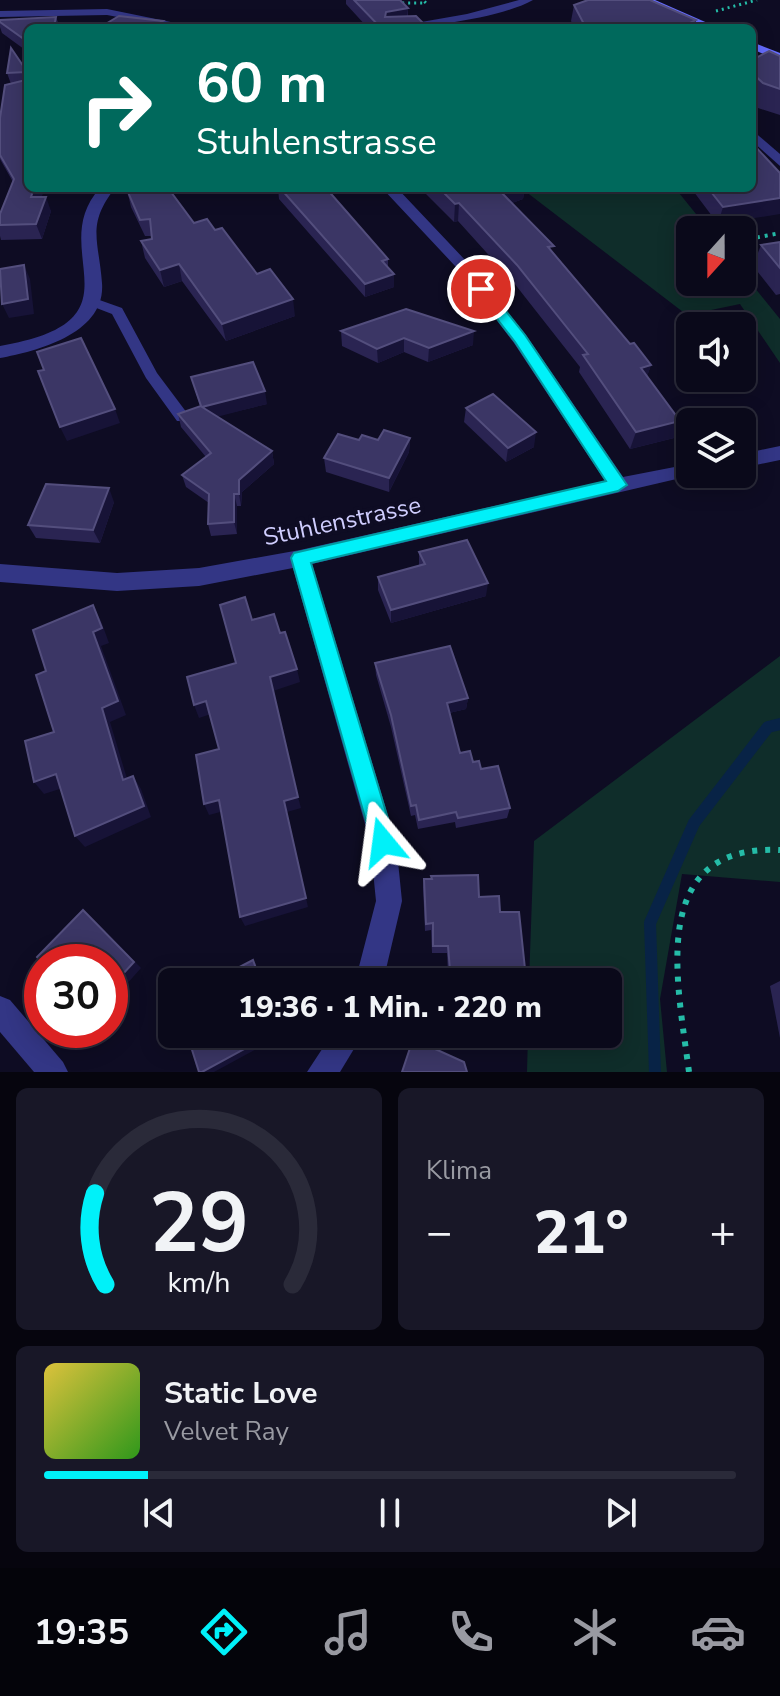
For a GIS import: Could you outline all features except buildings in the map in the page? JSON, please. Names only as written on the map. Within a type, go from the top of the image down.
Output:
[{"type":"main road","points":[[646,0],[703,24]]},
{"type":"main road","points":[[756,47],[780,57]]},
{"type":"street","points":[[0,14],[107,12],[172,24]]},
{"type":"street","points":[[756,138],[780,162]]},
{"type":"street","points":[[0,352],[53,337],[74,322],[91,301],[95,285],[86,225],[91,209],[105,192]]},
{"type":"street","points":[[393,192],[461,264],[520,339],[618,485]]},
{"type":"street","points":[[756,458],[780,453]]},
{"type":"street","name":"Stuhlenstrasse","points":[[0,573],[27,577],[157,581],[199,577],[300,558],[676,474]]},
{"type":"street","points":[[300,558],[383,842],[389,901],[372,968]]},
{"type":"street","points":[[0,1010],[53,1072]]},
{"type":"street","points":[[322,1072],[339,1048]]},
{"type":"lane","points":[[420,24],[468,17],[529,0]]},
{"type":"lane","points":[[91,301],[117,311],[151,375],[182,417]]},
{"type":"path","points":[[405,9],[399,3],[426,3],[423,0]]},
{"type":"path","points":[[716,11],[757,0]]},
{"type":"path","points":[[756,238],[780,233]]},
{"type":"path","points":[[689,1072],[676,949],[689,890],[715,860],[756,847],[780,850]]},
{"type":"green space","points":[[526,192],[678,192],[698,216],[676,216],[676,296],[756,296],[756,289],[780,319],[780,363],[756,328],[756,312],[745,312],[740,304],[701,312],[683,312]]},
{"type":"green space","points":[[780,656],[780,882],[682,874],[660,999],[667,1072],[527,1072],[528,1048],[622,1048],[622,968],[529,968],[534,841]]},
{"type":"waterway","points":[[655,1072],[650,923],[694,823],[768,727],[780,724]]},
{"type":"route","points":[[383,842],[300,558],[618,485],[520,339],[481,289]]}]
